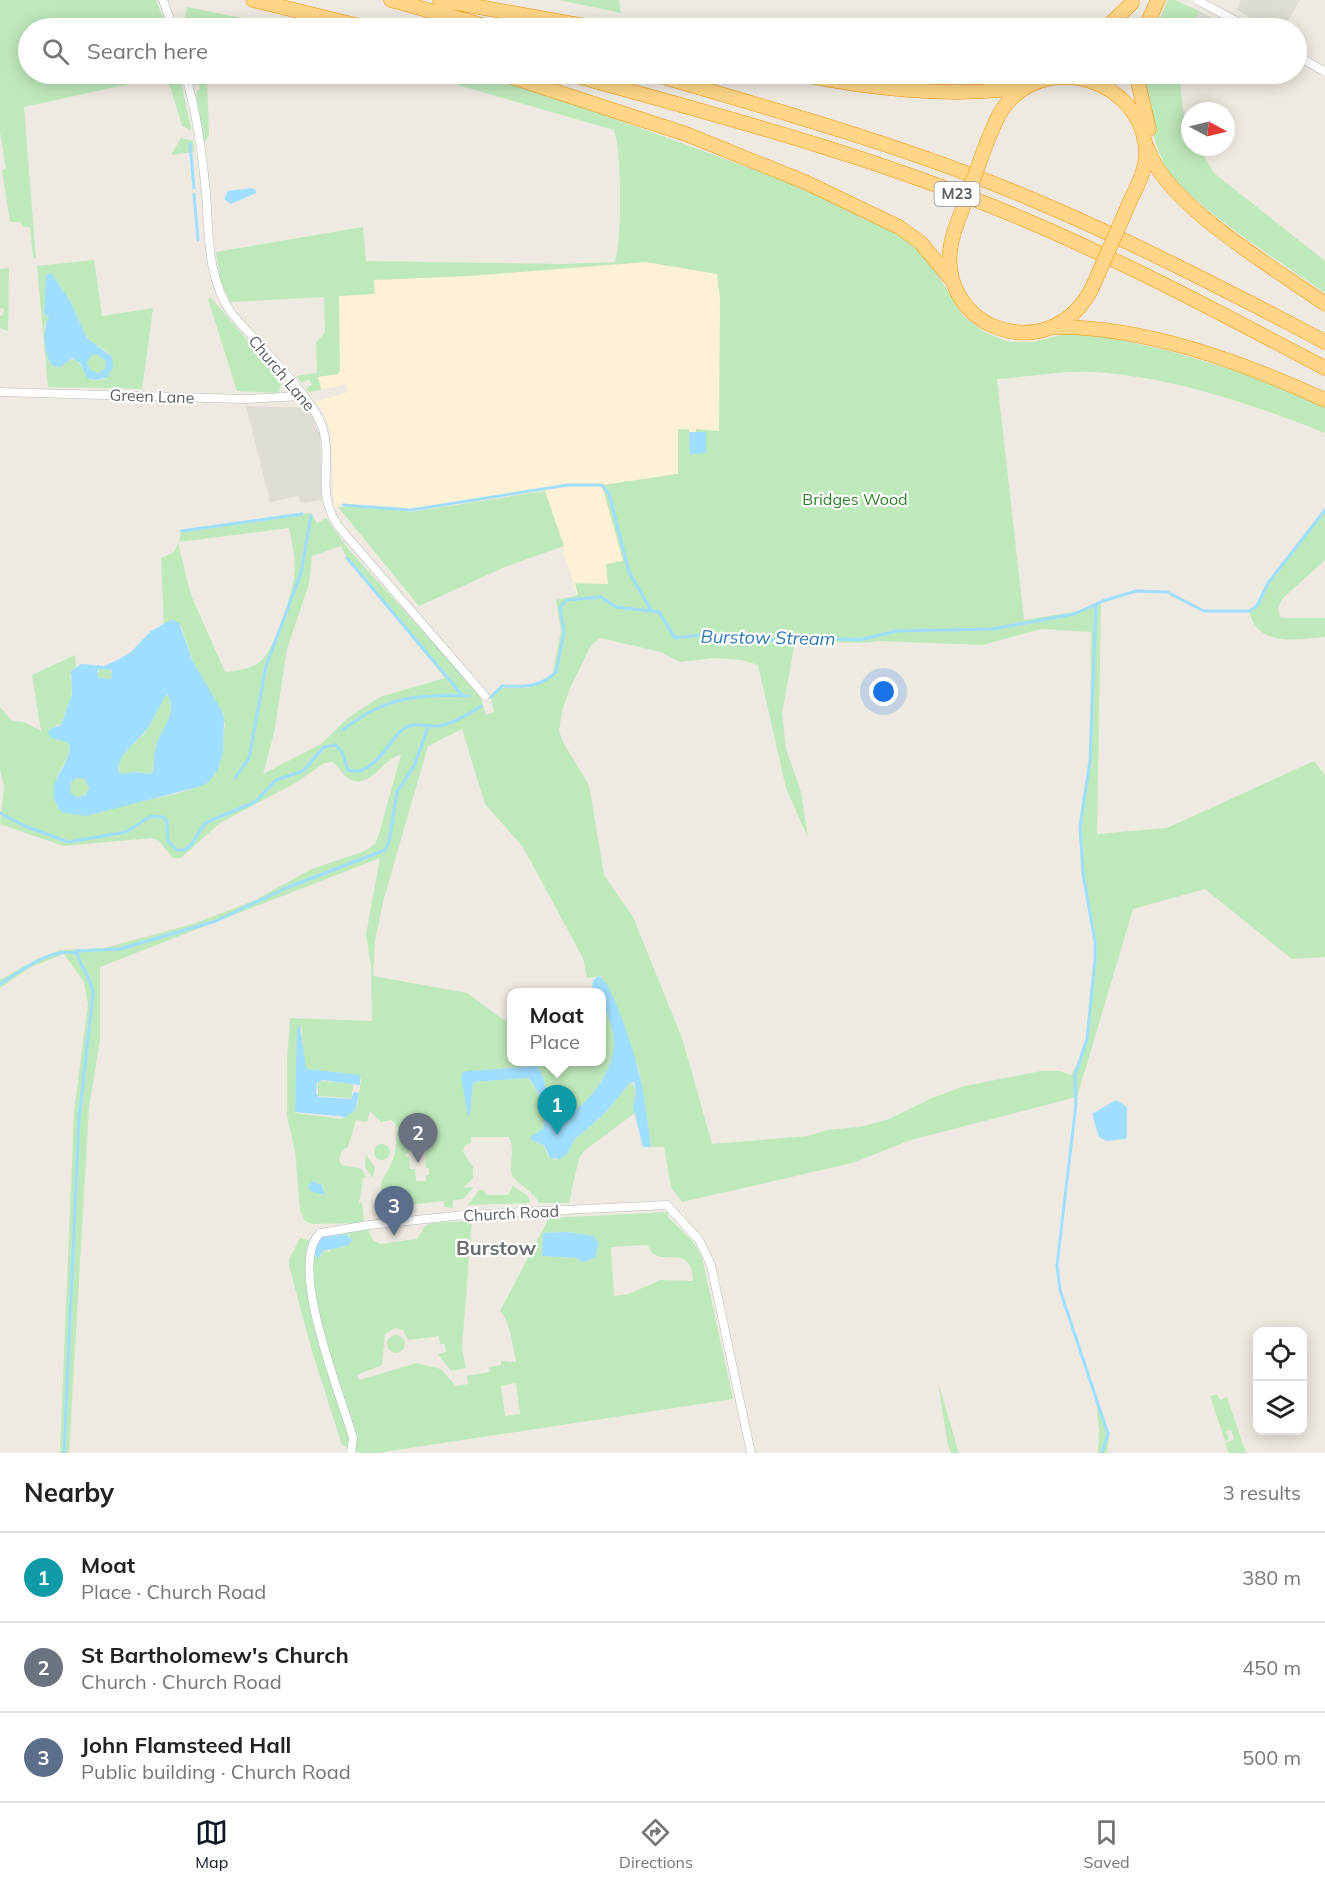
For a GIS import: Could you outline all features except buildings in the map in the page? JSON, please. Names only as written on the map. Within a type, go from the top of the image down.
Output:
[{"type":"highway","points":[[253,0],[327,18]]},
{"type":"highway","points":[[391,0],[457,18]]},
{"type":"highway","points":[[440,0],[540,18]]},
{"type":"highway","points":[[1150,18],[1158,0]]},
{"type":"highway","points":[[1116,18],[1133,2]]},
{"type":"highway","points":[[1123,18],[1133,2]]},
{"type":"highway","name":"M23","points":[[533,84],[686,134],[814,186],[899,227],[920,242],[950,278],[970,311],[995,328],[1031,333],[1052,327],[1076,327],[1138,337],[1191,350],[1288,383],[1325,400]]},
{"type":"highway","name":"M23","points":[[602,84],[845,155],[1012,215],[1175,289],[1325,368]]},
{"type":"highway","name":"M23","points":[[687,84],[825,124],[1036,200],[1188,270],[1325,342]]},
{"type":"highway","name":"M23","points":[[858,84],[882,88],[938,91],[995,84]]},
{"type":"highway","name":"M23","points":[[950,278],[948,259],[954,232],[987,142],[1000,111],[1024,84]]},
{"type":"highway","name":"M23","points":[[1096,84],[1131,108]]},
{"type":"highway","name":"M23","points":[[1130,84],[1131,108],[1153,165],[1170,187],[1217,228],[1325,304]]},
{"type":"highway","name":"M23","points":[[1137,84],[1158,158],[1170,187]]},
{"type":"highway","name":"M23","points":[[1052,327],[1080,307],[1092,288],[1143,172],[1145,141]]},
{"type":"street","points":[[163,0],[169,18]]},
{"type":"street","points":[[1197,0],[1230,18]]},
{"type":"street","points":[[1307,62],[1325,72]]},
{"type":"street","name":"Church Lane","points":[[187,84],[197,125],[214,273],[219,291],[232,314],[316,411],[324,433],[326,505],[332,518],[485,696]]},
{"type":"street","name":"Green Lane","points":[[0,392],[244,399],[303,396]]},
{"type":"street","name":"Church Road","points":[[351,1453],[353,1437],[309,1282],[309,1249],[320,1233],[369,1225],[465,1215],[668,1205],[699,1240],[711,1265],[751,1453]]},
{"type":"shaded area","points":[[1241,0],[1300,0],[1289,18],[1250,18],[1237,10]]},
{"type":"shaded area","points":[[1199,11],[1212,18],[1196,18]]},
{"type":"shaded area","points":[[646,262],[717,274],[720,298],[719,432],[711,468],[602,486],[623,561],[609,595],[578,598],[545,491],[411,512],[374,506],[334,507],[331,434],[325,415],[316,402],[348,392],[346,384],[321,390],[317,373],[316,343],[325,332],[324,296],[374,280],[469,276]]},
{"type":"shaded area","points":[[246,406],[308,408],[320,435],[322,500],[301,503],[298,496],[270,502]]},
{"type":"green space","points":[[0,0],[156,0],[163,18],[18,18],[18,84],[130,84],[24,107],[36,259],[33,256],[30,227],[23,227],[20,222],[10,222],[2,170],[6,169],[0,132]]},
{"type":"green space","points":[[559,0],[619,0],[621,13]]},
{"type":"green space","points":[[1168,0],[1175,0],[1199,11],[1196,18],[1160,18]]},
{"type":"green space","points":[[187,7],[242,18],[185,18]]},
{"type":"green space","points":[[167,84],[181,84],[191,130],[182,126],[171,89]]},
{"type":"green space","points":[[198,84],[207,84],[209,135],[203,145],[196,93],[200,88]]},
{"type":"green space","name":"Bridges Wood","points":[[455,84],[510,84],[599,113],[813,191],[894,230],[918,247],[929,260],[963,316],[986,333],[1009,342],[1033,342],[1070,333],[1103,336],[1170,351],[1252,376],[1325,406],[1325,433],[1240,402],[1182,386],[1124,375],[1082,372],[997,379],[1024,620],[1085,610],[1099,603],[1101,605],[1097,834],[1167,828],[1314,761],[1325,775],[1325,957],[1292,959],[1205,889],[1133,909],[1077,1097],[911,1140],[852,1163],[682,1202],[671,1187],[664,1147],[651,1147],[639,1070],[616,1005],[601,976],[587,978],[583,958],[523,847],[485,804],[462,729],[428,746],[383,902],[375,941],[373,976],[467,993],[507,1021],[507,1066],[530,1066],[463,1072],[470,1114],[473,1082],[528,1078],[538,1095],[543,1116],[543,1129],[533,1135],[532,1141],[543,1143],[548,1156],[556,1160],[567,1154],[575,1139],[602,1116],[631,1082],[636,1089],[635,1113],[584,1151],[579,1158],[569,1203],[539,1203],[515,1179],[511,1171],[512,1147],[509,1137],[471,1137],[471,1143],[465,1145],[463,1152],[473,1167],[473,1178],[463,1188],[474,1187],[463,1199],[453,1200],[453,1208],[444,1207],[444,1201],[390,1207],[386,1204],[381,1189],[383,1178],[395,1153],[398,1128],[392,1120],[381,1122],[370,1111],[367,1122],[356,1120],[348,1147],[342,1150],[339,1161],[342,1165],[362,1169],[366,1178],[363,1178],[359,1203],[362,1203],[364,1223],[312,1224],[305,1221],[300,1210],[295,1151],[287,1116],[290,1018],[372,1021],[371,966],[366,935],[380,858],[100,967],[100,1040],[89,1107],[69,1453],[60,1453],[74,1113],[88,1004],[84,982],[64,954],[31,967],[0,988],[0,980],[37,959],[61,950],[105,948],[196,923],[253,901],[312,869],[365,851],[375,844],[379,834],[401,755],[394,757],[362,781],[354,781],[346,777],[333,762],[324,763],[299,781],[220,823],[181,858],[173,858],[158,840],[152,838],[63,846],[0,824],[4,787],[0,769],[0,707],[12,721],[24,722],[41,731],[32,675],[75,655],[76,666],[70,676],[72,688],[70,700],[62,723],[54,727],[55,739],[68,742],[70,748],[55,787],[59,809],[117,806],[198,787],[218,769],[225,724],[193,662],[181,626],[172,620],[164,625],[161,558],[174,552],[178,543],[191,595],[225,672],[249,668],[261,661],[272,644],[287,604],[295,570],[289,528],[179,542],[181,531],[311,513],[317,523],[326,518],[349,550],[474,687],[480,696],[486,715],[494,712],[491,697],[498,688],[528,688],[552,676],[561,631],[556,600],[578,595],[575,583],[608,584],[606,564],[623,561],[602,485],[678,474],[678,429],[689,429],[689,432],[696,432],[696,429],[719,431],[720,298],[717,274],[646,262],[469,276],[374,280],[375,294],[339,296],[340,370],[338,374],[318,377],[321,390],[309,392],[306,389],[312,384],[309,379],[302,383],[296,376],[317,373],[316,343],[325,332],[324,297],[231,302],[221,284],[216,252],[363,227],[366,261],[565,264],[615,262],[619,235],[620,196],[617,141],[614,130]],"holes":[[[341,546],[347,558],[445,678],[380,697],[348,718],[321,744],[263,774],[274,733],[287,649],[309,584],[312,556]],[[1041,629],[1091,632],[1090,761],[1080,826],[1083,874],[1095,942],[1095,959],[1087,1039],[1083,1055],[1071,1075],[1060,1071],[1041,1071],[965,1086],[932,1098],[887,1120],[859,1127],[827,1130],[808,1136],[712,1144],[682,1038],[633,917],[604,875],[589,785],[563,742],[559,731],[562,711],[570,688],[591,645],[600,638],[661,652],[680,662],[714,658],[742,660],[758,665],[786,788],[808,838],[801,792],[786,749],[782,713],[795,642],[877,641],[983,645]],[[299,1026],[302,1028],[303,1060],[306,1069],[361,1079],[357,1108],[342,1119],[295,1113]],[[425,1138],[426,1168],[429,1168],[426,1181],[416,1181],[415,1169],[410,1169],[409,1157],[406,1157],[409,1148],[413,1148],[413,1139]],[[313,1181],[324,1187],[323,1195],[309,1189],[308,1185]]]},
{"type":"green space","points":[[1142,84],[1180,84],[1182,102],[1181,156],[1204,156],[1214,173],[1325,261],[1325,293],[1264,251],[1194,198],[1177,182],[1166,167],[1157,145]]},
{"type":"green space","points":[[181,138],[193,141],[194,152],[171,155]]},
{"type":"green space","points":[[94,260],[102,316],[153,308],[142,389],[48,387],[37,266]],"holes":[[[70,301],[87,338],[108,353],[108,377],[100,380],[90,379],[75,358],[57,367],[49,361],[44,327],[49,318],[44,315]]]},
{"type":"green space","points":[[9,268],[8,331],[0,328],[0,316],[3,315],[4,309],[0,308],[0,269]]},
{"type":"green space","points":[[211,298],[272,369],[281,384],[279,393],[237,391],[208,299]]},
{"type":"green space","points":[[97,353],[104,356],[107,363],[104,370],[97,373],[90,370],[87,363],[90,356]]},
{"type":"green space","points":[[545,491],[564,546],[507,566],[419,606],[338,507],[374,506],[411,512]]},
{"type":"green space","points":[[1325,510],[1325,560],[1282,599],[1278,608],[1280,617],[1284,618],[1325,618],[1325,637],[1279,639],[1269,636],[1260,631],[1249,611],[1257,606],[1268,583]]},
{"type":"green space","points":[[102,667],[108,667],[112,674],[108,681],[102,681],[98,677],[98,671]]},
{"type":"green space","points":[[167,693],[171,707],[170,714],[158,739],[152,774],[134,772],[120,774],[118,768],[122,756],[146,731],[161,700]]},
{"type":"green space","points":[[79,777],[86,780],[89,787],[86,794],[79,797],[72,794],[69,787],[72,780]]},
{"type":"green space","points":[[606,1014],[614,1037],[611,1061],[599,1086],[581,1107],[560,1120],[553,1117],[540,1069],[530,1066],[606,1066]]},
{"type":"green space","points":[[318,1081],[353,1083],[352,1098],[318,1096]]},
{"type":"green space","points":[[382,1144],[388,1146],[390,1152],[388,1158],[382,1160],[376,1158],[374,1152],[376,1146]]},
{"type":"green space","points":[[366,1154],[375,1168],[373,1178],[365,1167]]},
{"type":"green space","points":[[513,1186],[528,1196],[530,1203],[468,1205],[479,1190],[483,1190],[487,1195],[508,1195]]},
{"type":"green space","points":[[668,1212],[668,1217],[693,1242],[702,1257],[733,1399],[377,1453],[361,1453],[342,1445],[312,1351],[289,1266],[289,1259],[300,1238],[316,1242],[320,1257],[323,1251],[329,1252],[331,1248],[351,1242],[349,1235],[325,1235],[368,1229],[373,1240],[380,1244],[417,1239],[425,1226],[431,1223],[472,1221],[462,1348],[466,1368],[451,1371],[438,1354],[446,1352],[445,1344],[440,1344],[439,1336],[408,1340],[403,1330],[395,1328],[385,1334],[382,1365],[357,1375],[359,1380],[417,1363],[441,1369],[456,1386],[468,1384],[467,1376],[490,1372],[489,1367],[501,1365],[501,1361],[516,1362],[509,1327],[500,1311],[549,1218]],"holes":[[[567,1232],[594,1236],[599,1245],[593,1259],[583,1262],[576,1258],[542,1256],[543,1233]],[[648,1245],[652,1253],[658,1256],[680,1258],[687,1261],[691,1268],[693,1281],[661,1280],[628,1294],[614,1296],[611,1247]],[[516,1383],[520,1414],[505,1416],[501,1386]]]},
{"type":"green space","points":[[396,1335],[402,1338],[405,1344],[402,1350],[396,1353],[390,1350],[387,1344],[390,1338]]},
{"type":"green space","points":[[938,1382],[959,1453],[951,1453],[948,1446]]},
{"type":"green space","points":[[1217,1394],[1220,1400],[1227,1397],[1246,1453],[1229,1453],[1225,1443],[1234,1439],[1231,1430],[1226,1431],[1229,1439],[1225,1441],[1210,1396]]},
{"type":"green space","points":[[1096,1396],[1109,1438],[1107,1453],[1098,1453]]},
{"type":"water","points":[[252,188],[256,190],[256,193],[231,204],[224,199],[228,191]]},
{"type":"water","points":[[51,273],[70,301],[87,338],[112,357],[113,367],[108,377],[96,380],[87,378],[80,363],[73,358],[60,367],[53,366],[47,356],[45,342],[45,328],[49,318],[44,314],[46,275]],"holes":[[[96,354],[106,361],[105,369],[98,373],[90,370],[87,363],[91,356]]]},
{"type":"water","points":[[689,432],[706,432],[706,453],[690,454]]},
{"type":"water","points":[[171,620],[179,623],[193,662],[222,711],[224,719],[223,752],[218,769],[209,782],[198,787],[86,816],[61,812],[56,802],[54,785],[70,748],[68,742],[51,738],[48,732],[61,725],[72,694],[71,671],[81,664],[104,666],[119,659],[131,652],[151,631]],"holes":[[[112,670],[111,679],[99,678],[97,671]],[[167,693],[171,707],[170,714],[158,739],[152,774],[134,772],[120,774],[118,766],[123,755],[148,728]],[[76,778],[85,779],[89,788],[86,795],[77,797],[70,792],[71,782]]]},
{"type":"water","points":[[599,976],[610,991],[632,1048],[642,1088],[651,1147],[643,1147],[633,1107],[636,1092],[634,1082],[630,1083],[602,1116],[575,1139],[567,1154],[560,1159],[550,1158],[544,1145],[531,1140],[531,1136],[543,1129],[543,1117],[541,1102],[528,1078],[473,1082],[468,1116],[461,1077],[463,1072],[468,1071],[536,1066],[542,1075],[555,1119],[563,1119],[583,1104],[607,1071],[614,1046],[613,1033],[606,1012],[606,988],[593,988],[593,981]]},
{"type":"water","points":[[300,1025],[306,1069],[360,1075],[360,1085],[322,1080],[317,1083],[316,1093],[319,1097],[351,1099],[354,1092],[359,1093],[356,1109],[346,1117],[295,1112],[297,1030]]},
{"type":"water","points":[[1116,1100],[1127,1107],[1127,1136],[1126,1139],[1106,1141],[1099,1137],[1092,1114]]},
{"type":"water","points":[[312,1181],[322,1185],[325,1195],[310,1191],[308,1186]]},
{"type":"water","points":[[567,1232],[594,1236],[599,1244],[595,1258],[583,1262],[576,1258],[542,1256],[543,1233]]},
{"type":"water","points":[[347,1235],[352,1240],[349,1245],[323,1251],[318,1258],[315,1256],[313,1252],[322,1236]]},
{"type":"waterway","points":[[190,144],[194,188]]},
{"type":"waterway","points":[[194,194],[198,240]]},
{"type":"waterway","points":[[343,505],[411,510],[568,485],[602,485],[609,494],[629,572],[651,610]]},
{"type":"waterway","name":"Burstow Stream","points":[[491,697],[502,686],[537,684],[556,672],[564,633],[560,607],[567,600],[601,597],[616,607],[659,612],[675,638],[701,635],[758,641],[817,638],[859,640],[897,631],[992,629],[1074,614],[1103,601],[1136,591],[1167,592],[1204,611],[1249,611],[1257,606],[1268,583],[1325,510]]},
{"type":"waterway","points":[[181,531],[302,514]]},
{"type":"waterway","points":[[235,778],[249,758],[266,666],[301,573],[311,516]]},
{"type":"waterway","points":[[347,558],[462,695]]},
{"type":"waterway","points":[[1096,605],[1090,761],[1080,826],[1083,874],[1095,942],[1095,959],[1087,1039],[1075,1075],[1076,1104],[1057,1265],[1060,1290],[1108,1434],[1102,1453]]},
{"type":"waterway","points":[[343,730],[373,710],[387,704],[418,697],[470,696]]},
{"type":"waterway","name":"Burstow Stream","points":[[0,813],[25,826],[68,842],[126,832],[151,816],[163,817],[167,822],[168,841],[177,850],[185,850],[191,845],[205,823],[255,802],[276,780],[303,771],[324,747],[336,745],[342,752],[348,770],[365,769],[379,758],[406,727],[448,724],[481,706]]},
{"type":"waterway","points":[[64,1453],[79,1118],[93,994],[77,951],[120,949],[216,921],[286,888],[385,850],[389,842],[397,792],[414,766],[428,727]]},
{"type":"waterway","points":[[0,984],[46,957],[66,952],[76,953]]},
{"type":"place","name":"Moat","points":[[557,1135]]},
{"type":"place","name":"St Bartholomew's Church","points":[[418,1163]]},
{"type":"place","name":"John Flamsteed Hall","points":[[394,1236]]},
{"type":"district","name":"Burstow","points":[[496,1248]]}]
